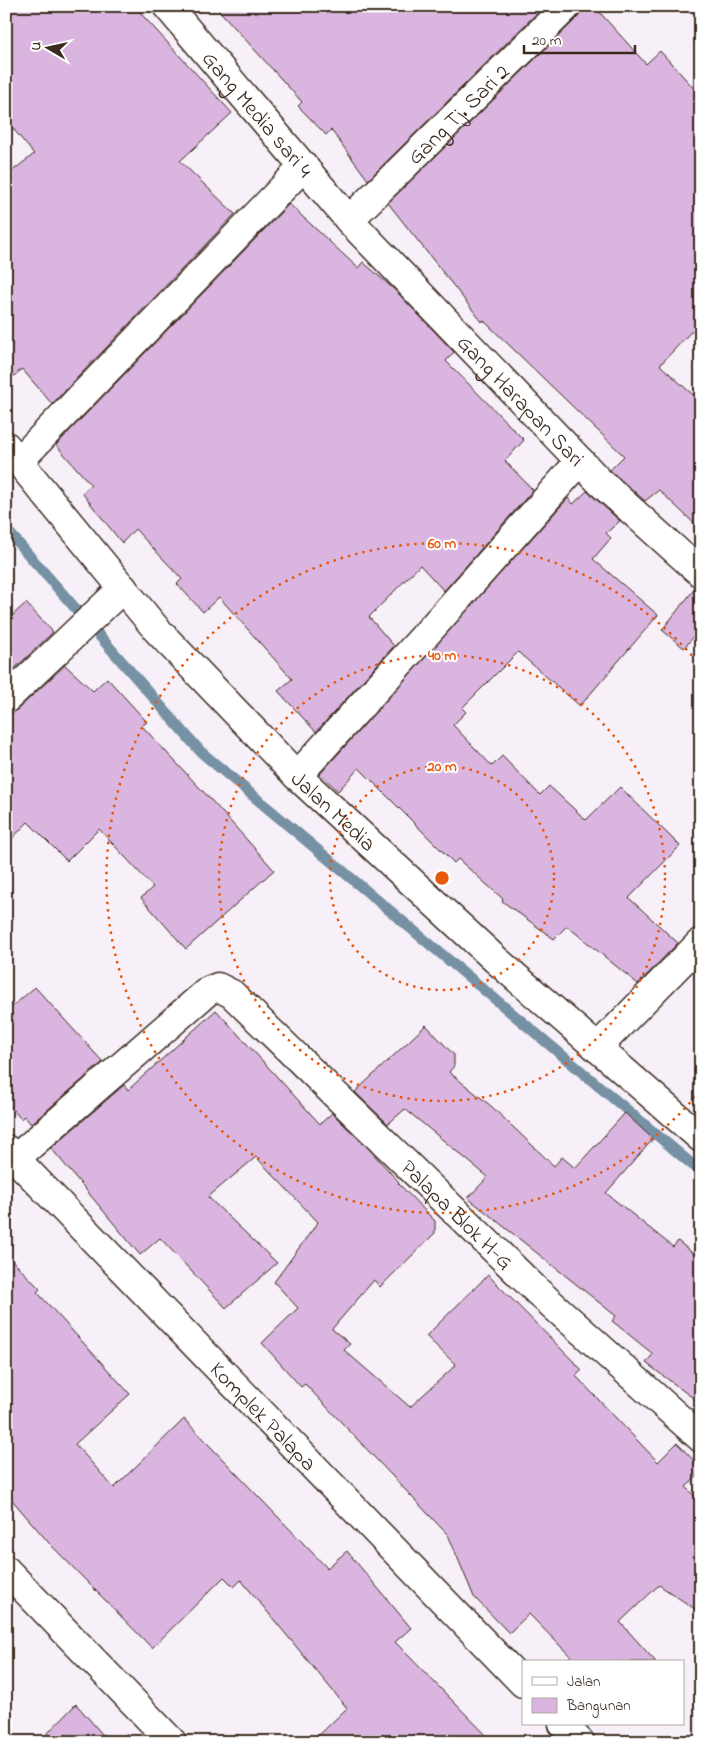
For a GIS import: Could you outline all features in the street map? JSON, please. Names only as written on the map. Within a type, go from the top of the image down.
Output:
[{"type":"street","name":"Gang Media sari 4","points":[[167,6],[349,220]]},
{"type":"street","name":"Gang Tj. Sari 2","points":[[349,220],[567,6]]},
{"type":"street","points":[[12,454],[304,166]]},
{"type":"street","name":"Gang Harapan Sari","points":[[349,220],[600,482],[701,573]]},
{"type":"street","name":"Jalan Media","points":[[12,454],[119,593],[297,776],[495,959],[701,1138]]},
{"type":"street","points":[[297,776],[580,461]]},
{"type":"street","points":[[6,698],[119,593]]},
{"type":"street","points":[[597,1048],[701,942]]},
{"type":"street","name":"Palapa Blok H-G","points":[[11,1153],[208,992],[218,987],[232,994],[537,1291],[701,1438]]},
{"type":"street","name":"Komplek Palapa","points":[[11,1153],[522,1682]]},
{"type":"street","points":[[6,1570],[172,1742]]},
{"type":"street","points":[[565,1726],[580,1742]]},
{"type":"building","points":[[6,6],[134,6],[232,113],[180,161],[235,214],[52,404],[22,369],[6,383],[6,176],[34,154],[6,120]]},
{"type":"building","points":[[215,6],[544,6],[368,180],[331,130],[326,135],[298,106],[302,102]]},
{"type":"building","points":[[582,6],[594,6],[646,64],[660,51],[701,96],[701,321],[660,365],[701,402],[701,530],[659,490],[645,501],[610,470],[624,456],[483,320],[482,322],[388,203],[578,17],[582,11]]},
{"type":"building","points":[[289,204],[358,268],[363,262],[397,292],[454,352],[446,361],[524,440],[505,461],[533,490],[444,591],[420,565],[369,617],[394,646],[316,732],[278,691],[292,679],[219,597],[203,612],[177,584],[182,579],[135,529],[122,543],[82,493],[91,485],[56,445]]},
{"type":"building","points":[[587,491],[620,521],[606,533],[611,538],[593,559],[658,615],[580,706],[518,652],[462,708],[466,712],[453,725],[492,766],[502,756],[540,795],[549,786],[586,820],[620,787],[680,846],[629,898],[678,943],[638,984],[567,926],[554,939],[502,901],[503,899],[458,859],[454,863],[359,768],[338,791],[320,774],[568,498],[573,504]]},
{"type":"building","points":[[696,587],[701,588],[701,628],[684,648],[662,630]]},
{"type":"building","points":[[26,603],[53,632],[6,677],[6,621]]},
{"type":"building","points":[[65,665],[93,691],[107,678],[147,722],[142,726],[274,870],[186,949],[141,898],[153,887],[99,829],[67,861],[28,822],[6,845],[6,714],[17,710]]},
{"type":"building","points":[[35,987],[103,1062],[31,1124],[24,1116],[21,1119],[6,1102],[6,1012]]},
{"type":"building","points":[[216,1010],[320,1124],[332,1113],[366,1146],[398,1183],[435,1221],[435,1233],[380,1287],[374,1280],[332,1329],[350,1344],[344,1350],[410,1407],[456,1365],[426,1336],[488,1275],[582,1370],[576,1376],[658,1462],[677,1443],[701,1468],[701,1473],[686,1487],[701,1503],[701,1613],[659,1585],[620,1622],[654,1660],[574,1660],[529,1614],[509,1633],[474,1597],[448,1535],[305,1384],[301,1387],[262,1343],[298,1308],[274,1282],[318,1222],[256,1157],[208,1197],[277,1263],[226,1308],[160,1238],[140,1255],[51,1148],[124,1085],[128,1090]]},
{"type":"building","points":[[426,1025],[454,1055],[454,1066],[449,1072],[491,1106],[554,1166],[562,1157],[575,1168],[625,1113],[653,1139],[606,1193],[673,1247],[678,1241],[701,1260],[701,1404],[646,1363],[653,1354],[612,1321],[616,1316],[468,1198],[488,1177],[405,1109],[388,1124],[355,1092]]},
{"type":"building","points":[[6,1254],[40,1289],[37,1292],[130,1394],[75,1444],[114,1488],[184,1419],[327,1568],[347,1551],[411,1628],[395,1642],[493,1742],[312,1742],[347,1708],[241,1580],[234,1587],[224,1577],[152,1648],[49,1543],[6,1493]]},
{"type":"building","points":[[76,1704],[109,1742],[39,1742]]},
{"type":"waterway","points":[[6,529],[201,752],[701,1172]]}]
